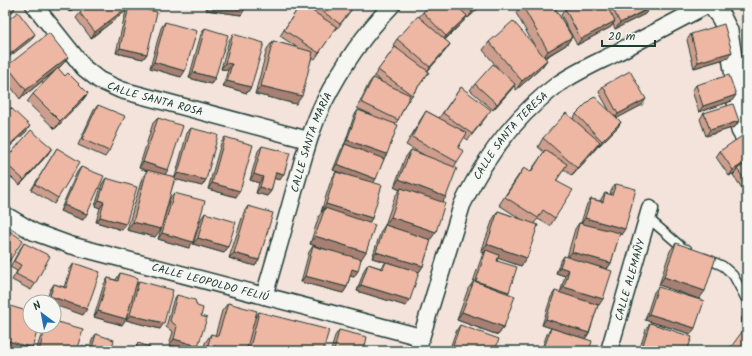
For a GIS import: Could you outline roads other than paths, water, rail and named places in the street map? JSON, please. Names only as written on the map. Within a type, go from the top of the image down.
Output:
[{"type":"street","name":"CALLE SANTA ROSA","points":[[34,5],[84,68],[99,80],[120,90],[308,140]]},
{"type":"street","name":"CALLE SANTA MARÍA","points":[[264,296],[308,140],[336,79],[378,19],[392,5]]},
{"type":"street","name":"CALLE SANTA TERESA","points":[[419,344],[462,205],[473,182],[506,133],[539,100],[570,77],[707,5]]},
{"type":"street","points":[[712,5],[721,17],[728,31],[736,83],[738,116],[741,130],[747,140]]},
{"type":"street","name":"CALLE ALEMAÑY","points":[[609,351],[649,213]]},
{"type":"street","name":"CALLE LEOPOLDO FELIÚ","points":[[5,215],[34,232],[70,245],[264,296],[419,344]]},
{"type":"lane","points":[[649,213],[683,248],[723,266],[733,275],[747,301]]}]
